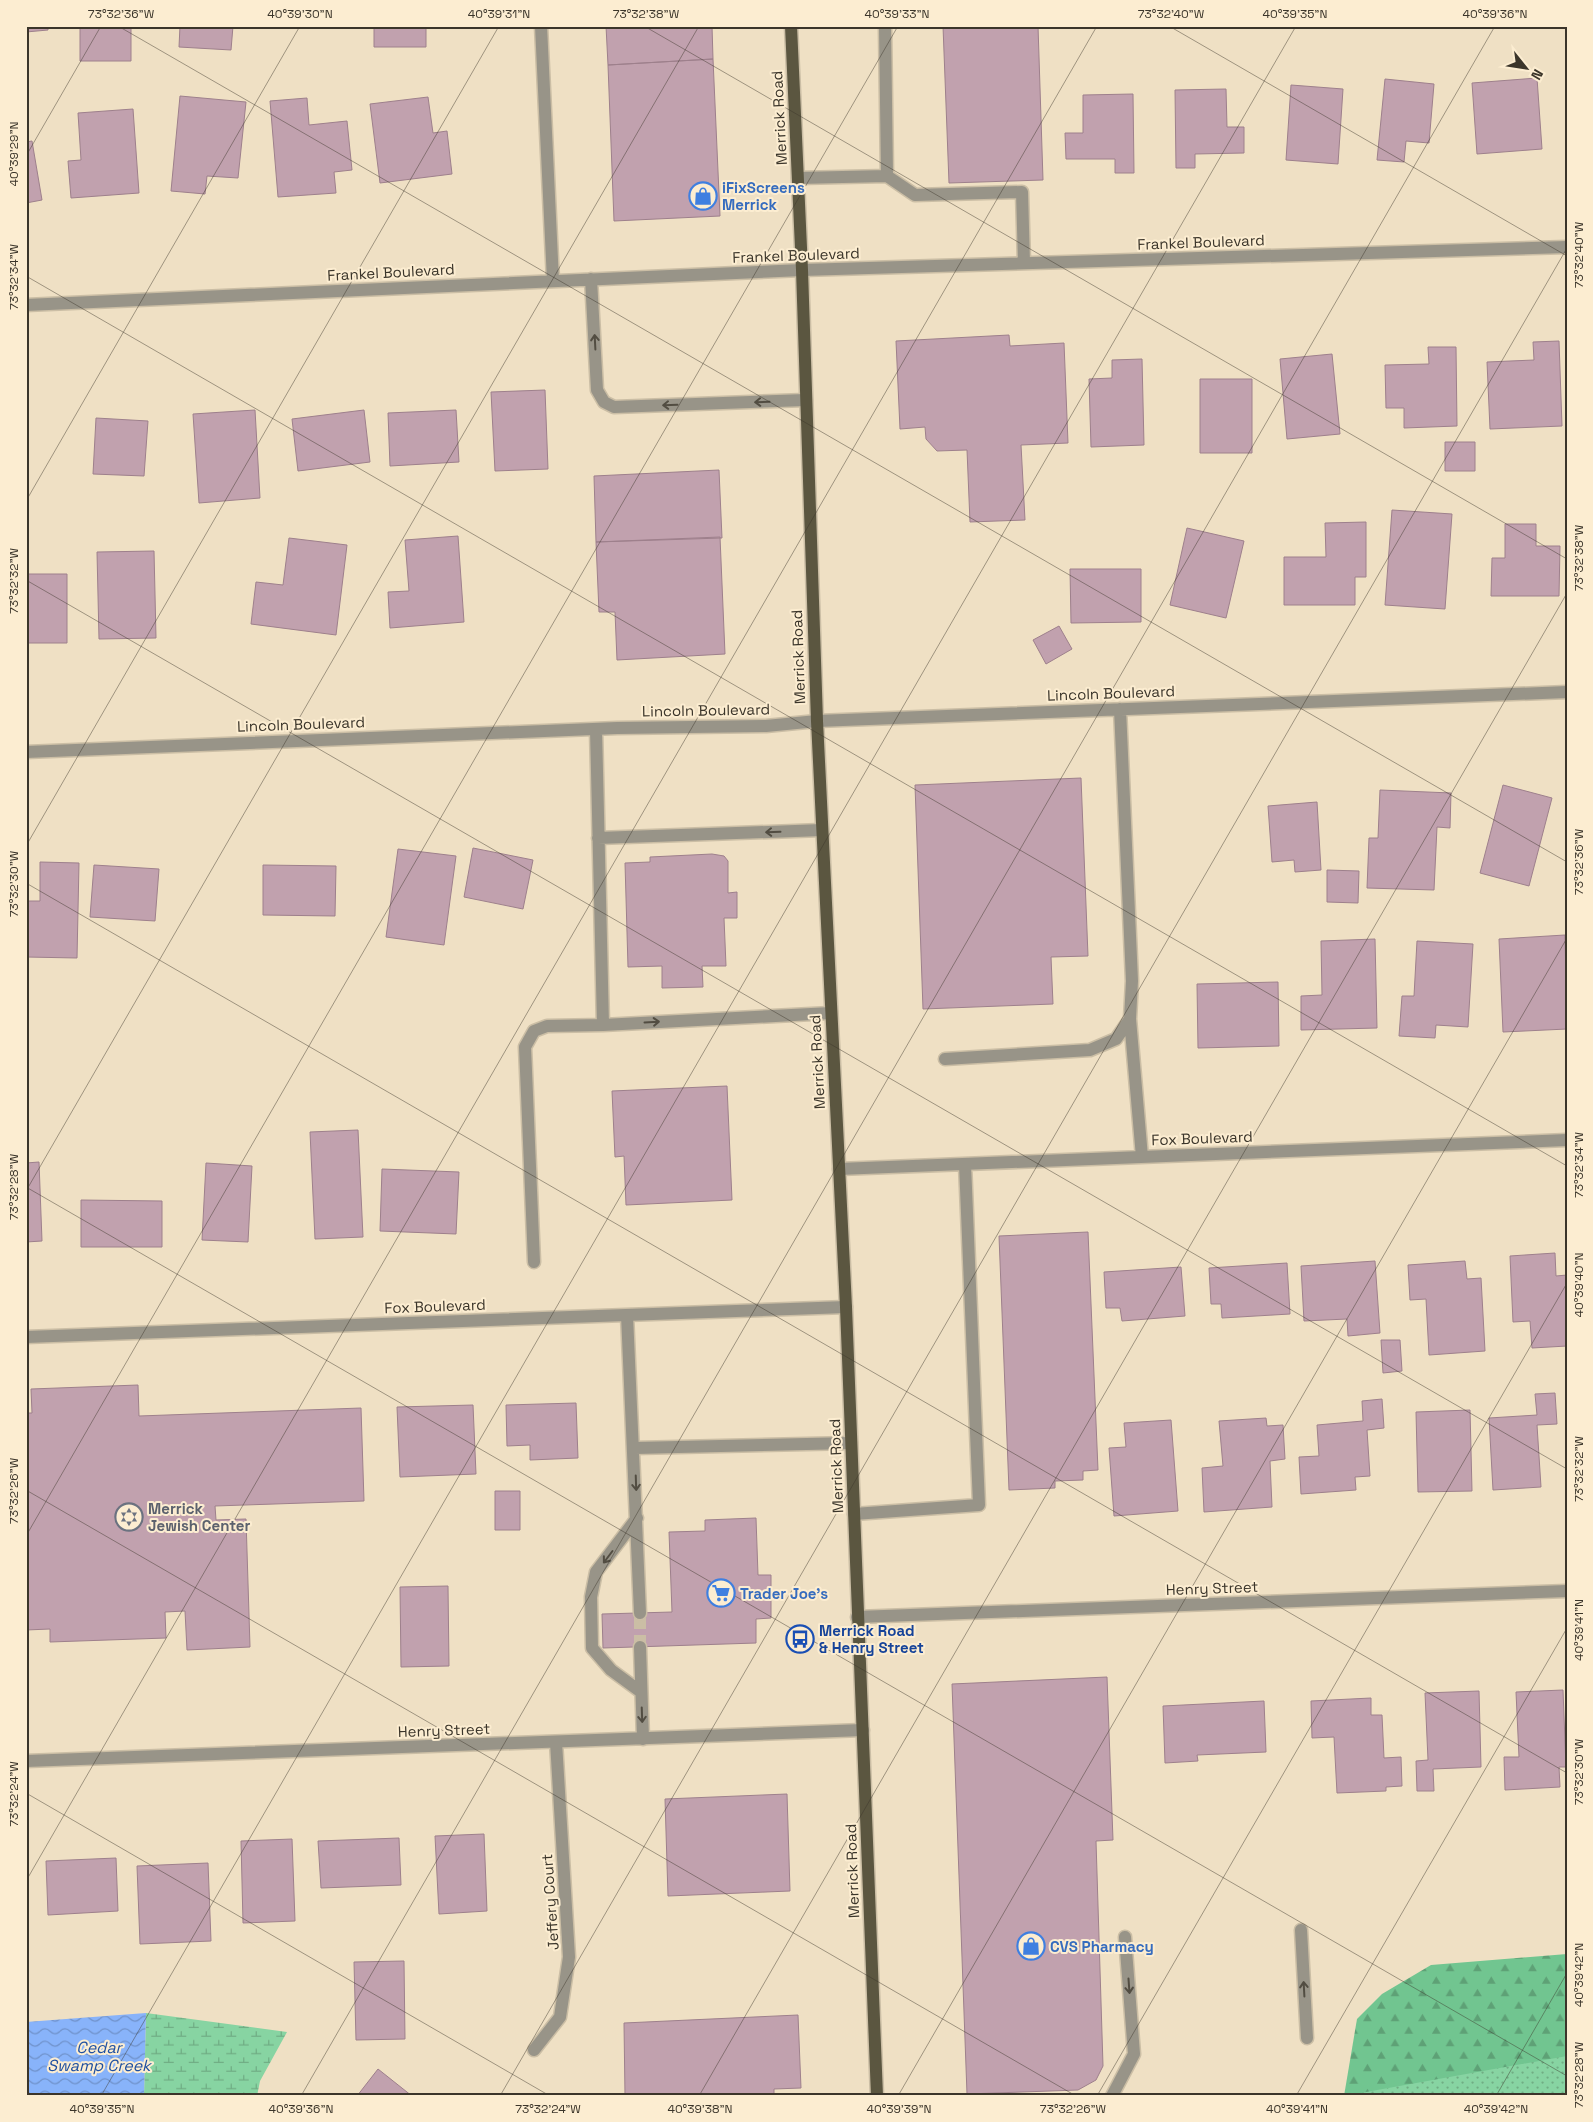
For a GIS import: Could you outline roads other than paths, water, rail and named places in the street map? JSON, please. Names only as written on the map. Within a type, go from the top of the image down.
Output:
[{"type":"main road","name":"Merrick Road","points":[[791,26],[802,270],[817,721],[846,1306],[877,2096]]},
{"type":"street","points":[[541,26],[553,281]]},
{"type":"street","points":[[885,26],[887,176]]},
{"type":"street","points":[[798,178],[887,176],[915,195],[1022,192],[1024,263]]},
{"type":"street","name":"Frankel Boulevard","points":[[26,305],[802,270],[1567,247]]},
{"type":"street","points":[[591,279],[598,390],[604,402],[614,407],[806,400]]},
{"type":"street","name":"Lincoln Boulevard","points":[[26,752],[596,729],[766,726],[817,721],[1567,692]]},
{"type":"street","points":[[1120,709],[1132,981],[1130,1019],[1142,1157]]},
{"type":"street","points":[[596,729],[604,1025]]},
{"type":"street","points":[[598,838],[822,830]]},
{"type":"street","points":[[534,1262],[525,1047],[534,1031],[547,1026],[604,1025],[831,1012]]},
{"type":"street","points":[[945,1059],[1090,1050],[1116,1039],[1130,1019]]},
{"type":"street","name":"Fox Boulevard","points":[[839,1169],[1567,1140]]},
{"type":"street","points":[[854,1514],[979,1505],[965,1164]]},
{"type":"street","name":"Fox Boulevard","points":[[26,1338],[846,1306]]},
{"type":"street","points":[[627,1315],[640,1613]]},
{"type":"street","points":[[634,1448],[851,1443]]},
{"type":"street","points":[[637,1518],[596,1572],[591,1597],[592,1648],[611,1670],[641,1692]]},
{"type":"street","name":"Henry Street","points":[[858,1617],[1567,1591]]},
{"type":"street","points":[[640,1647],[643,1739]]},
{"type":"street","name":"Henry Street","points":[[26,1761],[863,1730]]},
{"type":"street","name":"Jeffery Court","points":[[534,2050],[560,2017],[569,1957],[556,1742]]},
{"type":"street","points":[[1301,1930],[1307,2038]]},
{"type":"street","points":[[1112,2096],[1134,2054],[1125,1937]]},
{"type":"water","name":"Cedar Swamp Creek","points":[[146,2013],[144,2096],[26,2096],[26,2022]]},
{"type":"tunnel","points":[[640,1613],[640,1647]]},
{"type":"place","name":"iFixScreens Merrick","points":[[703,196]]},
{"type":"place","name":"Merrick Jewish Center","points":[[129,1517]]},
{"type":"place","name":"Trader Joe's","points":[[721,1593]]},
{"type":"place","name":"Merrick Road & Henry Street","points":[[800,1639]]},
{"type":"place","name":"CVS Pharmacy","points":[[1031,1946]]}]
